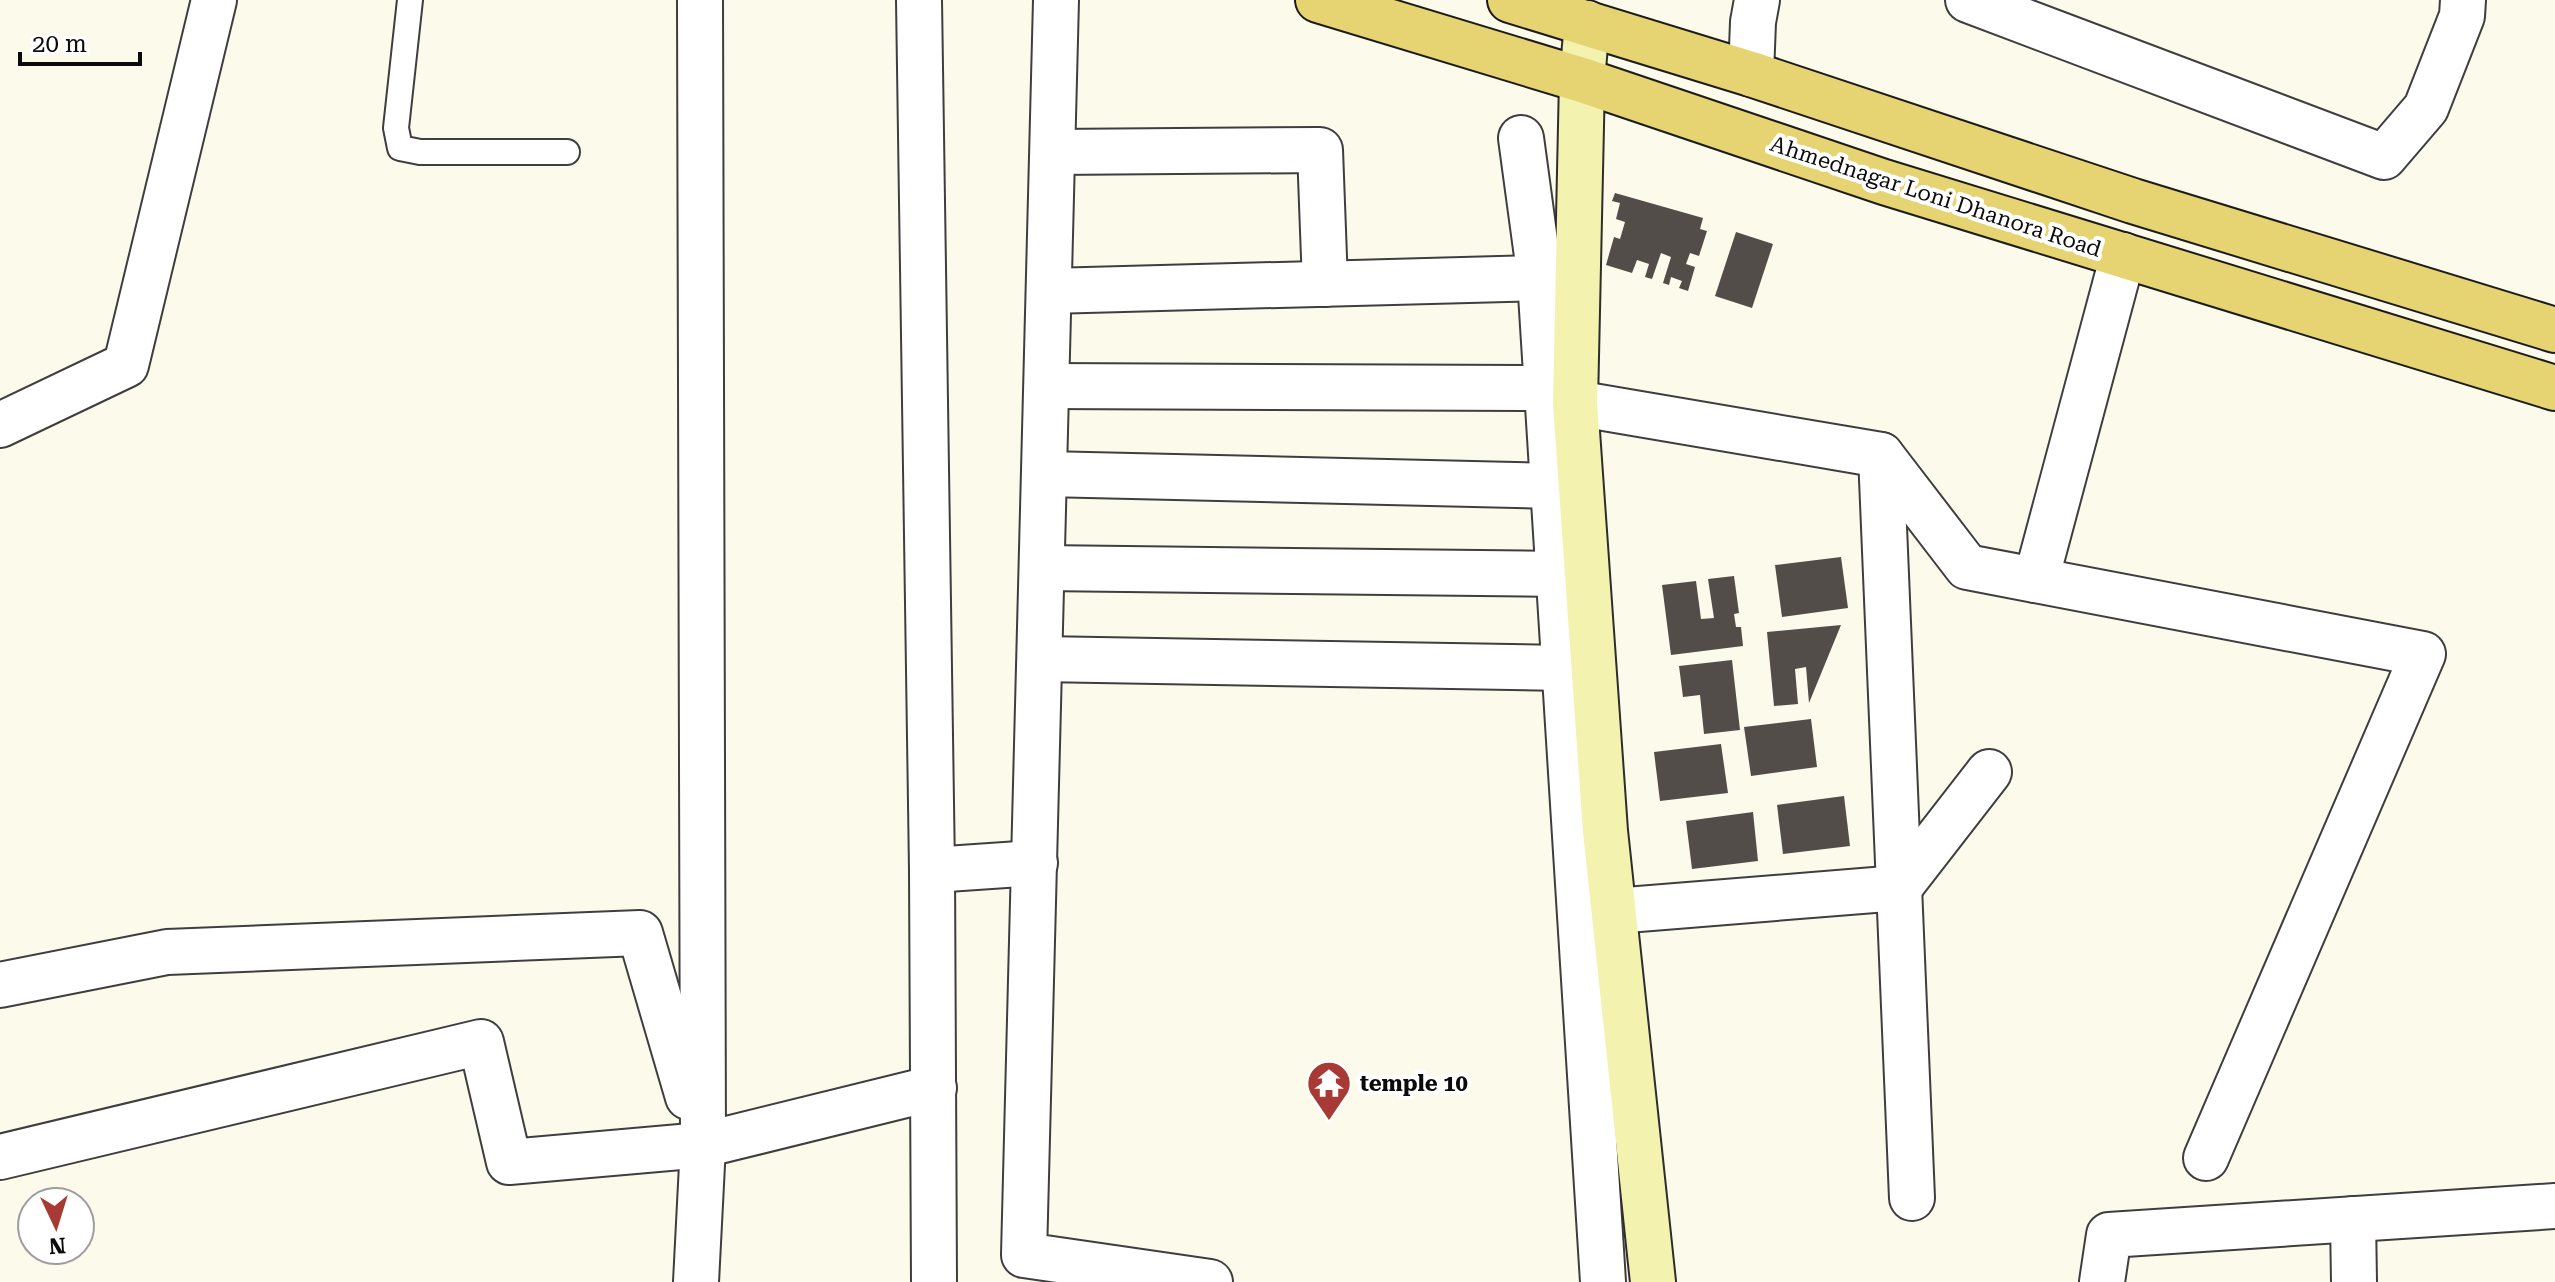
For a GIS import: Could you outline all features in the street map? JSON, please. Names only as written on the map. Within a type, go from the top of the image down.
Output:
[{"type":"main road","name":"Ahmednagar Loni Dhanora Road","points":[[1318,0],[1582,80],[1884,182],[2555,388]]},
{"type":"main road","points":[[1510,0],[1751,74],[2133,201],[2555,330]]},
{"type":"street","points":[[0,425],[126,365],[214,0]]},
{"type":"street","points":[[696,1282],[703,1145],[700,0]]},
{"type":"street","points":[[919,0],[932,870],[934,1282]]},
{"type":"street","points":[[1056,0],[1024,1255],[1210,1282]]},
{"type":"street","points":[[1751,74],[1757,0]]},
{"type":"street","points":[[1968,0],[2384,157],[2426,108],[2462,16],[2463,0]]},
{"type":"street","points":[[1587,23],[1553,486],[1603,1282]]},
{"type":"street","points":[[1521,138],[1540,278],[1561,396],[1653,1282]]},
{"type":"street","points":[[1053,152],[1320,150],[1325,284]]},
{"type":"street","points":[[2036,580],[2123,255]]},
{"type":"street","points":[[1049,291],[1540,278]]},
{"type":"street","points":[[1047,386],[1561,396],[1881,455],[1967,567],[2423,654],[2206,1158]]},
{"type":"street","points":[[1881,455],[1912,1198]]},
{"type":"street","points":[[1045,474],[1553,486]]},
{"type":"street","points":[[1042,568],[1559,574]]},
{"type":"street","points":[[1040,659],[1564,668]]},
{"type":"street","points":[[1614,911],[1899,888],[1989,772]]},
{"type":"street","points":[[932,870],[1035,863]]},
{"type":"street","points":[[0,985],[167,952],[640,933],[703,1145]]},
{"type":"street","points":[[0,1157],[481,1042],[509,1162],[703,1145],[934,1088]]},
{"type":"street","points":[[2102,1282],[2109,1235],[2555,1206]]},
{"type":"street","points":[[2353,1219],[2354,1282]]},
{"type":"lane","points":[[410,0],[396,128],[400,148],[420,152],[567,152]]},
{"type":"building","points":[[1615,193],[1703,218],[1700,229],[1707,231],[1699,256],[1690,253],[1686,264],[1695,267],[1688,291],[1679,288],[1682,281],[1671,277],[1669,285],[1663,283],[1671,257],[1661,253],[1652,279],[1645,277],[1649,264],[1637,260],[1632,273],[1606,265],[1614,237],[1620,239],[1625,222],[1616,219],[1620,203],[1612,201]]},
{"type":"building","points":[[1736,232],[1773,244],[1752,308],[1715,296]]},
{"type":"building","points":[[1841,557],[1848,608],[1782,617],[1775,565]]},
{"type":"building","points":[[1734,576],[1739,613],[1734,614],[1736,627],[1741,627],[1743,646],[1671,655],[1662,585],[1696,581],[1701,619],[1714,618],[1708,579]]},
{"type":"building","points":[[1841,625],[1809,703],[1806,667],[1795,669],[1798,704],[1774,706],[1767,632]]},
{"type":"building","points":[[1732,660],[1740,730],[1704,734],[1700,695],[1683,697],[1679,666]]},
{"type":"building","points":[[1811,719],[1817,767],[1751,776],[1744,727]]},
{"type":"building","points":[[1721,744],[1728,793],[1660,801],[1654,752]]},
{"type":"building","points":[[1844,796],[1850,846],[1783,854],[1777,805]]},
{"type":"building","points":[[1753,812],[1758,861],[1692,869],[1686,821]]},
{"type":"place","name":"temple 10","points":[[1329,1122]]}]
